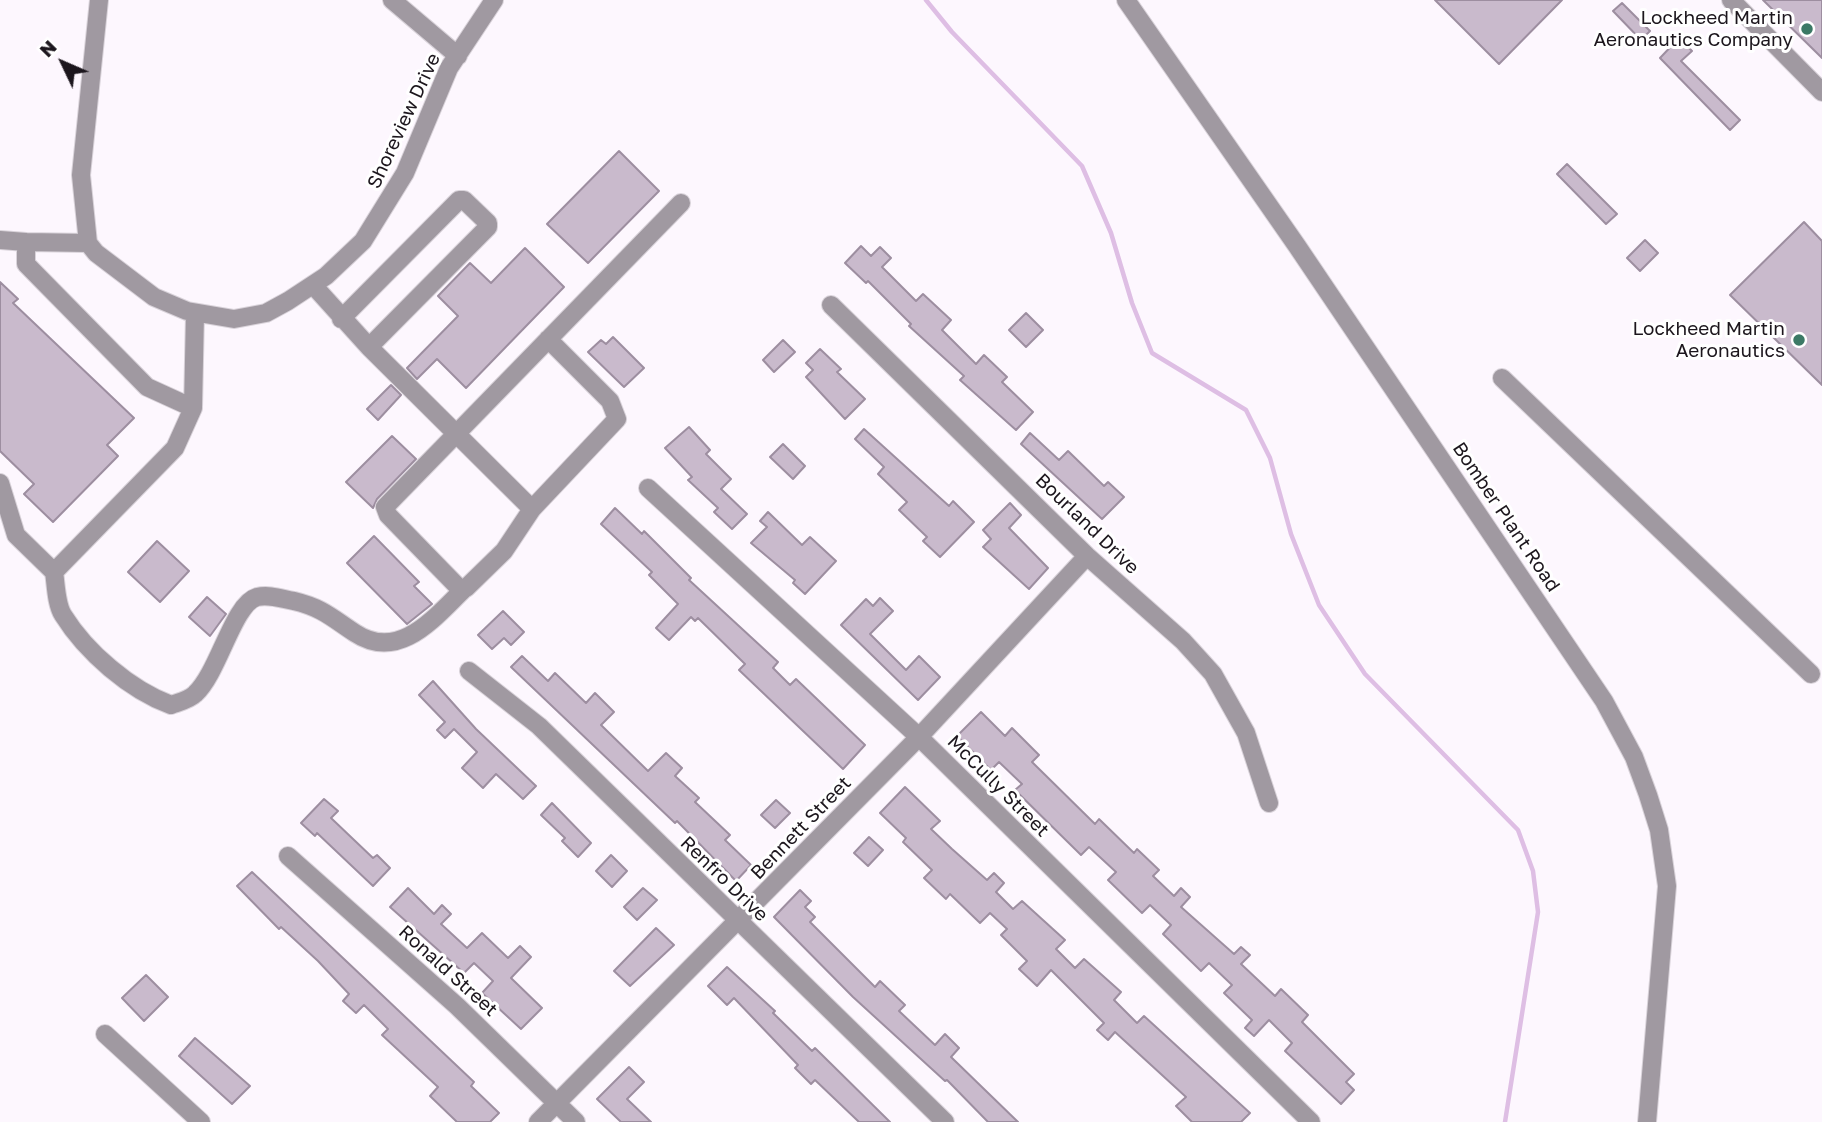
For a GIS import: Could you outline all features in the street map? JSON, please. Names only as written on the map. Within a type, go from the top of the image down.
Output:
[{"type":"street","points":[[0,240],[88,243],[81,175],[99,0]]},
{"type":"street","points":[[392,0],[458,56]]},
{"type":"street","name":"Shoreview Drive","points":[[88,243],[96,253],[154,297],[195,313],[234,319],[266,313],[313,285],[363,241],[381,215],[405,173],[449,68],[494,0]]},
{"type":"street","name":"Bomber Plant Road","points":[[1126,0],[1297,246],[1604,701],[1634,757],[1659,830],[1667,886],[1647,1122]]},
{"type":"street","points":[[1731,0],[1822,92]]},
{"type":"street","points":[[341,319],[459,200],[464,200],[480,215],[488,228],[369,347]]},
{"type":"street","points":[[463,590],[385,510],[455,433],[681,203]]},
{"type":"street","points":[[26,242],[26,264],[146,387],[193,408]]},
{"type":"street","points":[[313,285],[341,319],[532,509]]},
{"type":"street","name":"Bourland Drive","points":[[831,305],[1087,556],[1182,641],[1213,674],[1246,733],[1269,803]]},
{"type":"street","points":[[54,572],[175,448],[193,408],[195,313]]},
{"type":"street","points":[[0,483],[16,535],[54,572],[61,613],[119,676],[147,696],[171,705],[194,696],[223,650],[240,609],[248,601],[266,595],[309,605],[327,611],[363,638],[387,643],[422,631],[505,551],[532,509],[617,419],[610,401],[548,339]]},
{"type":"street","points":[[1502,378],[1811,674]]},
{"type":"street","name":"McCully Street","points":[[648,488],[919,737],[1311,1122]]},
{"type":"street","name":"Bennett Street","points":[[538,1122],[738,923],[919,737],[1087,556]]},
{"type":"street","name":"Renfro Drive","points":[[469,671],[539,726],[738,923],[946,1122]]},
{"type":"street","name":"Ronald Street","points":[[288,856],[457,1006],[576,1122]]},
{"type":"street","points":[[105,1034],[201,1122]]},
{"type":"building","points":[[1435,0],[1562,0],[1499,64]]},
{"type":"building","name":"Lockheed Martin Aeronautics Company","points":[[1763,0],[1822,0],[1822,58]]},
{"type":"building","points":[[1622,3],[1650,31],[1641,40],[1613,11]]},
{"type":"building","points":[[1679,38],[1692,51],[1681,61],[1740,120],[1730,130],[1660,58]]},
{"type":"building","points":[[619,151],[659,191],[588,263],[547,224]]},
{"type":"building","points":[[1567,164],[1617,214],[1606,224],[1557,174]]},
{"type":"building","name":"Lockheed Martin Aeronautics","points":[[1804,222],[1822,241],[1822,385],[1730,295]]},
{"type":"building","points":[[1645,240],[1658,253],[1640,271],[1627,258]]},
{"type":"building","points":[[861,246],[871,256],[880,247],[891,258],[882,267],[916,301],[923,294],[951,320],[942,330],[976,364],[984,355],[1007,377],[1002,382],[1033,412],[1016,430],[960,380],[964,376],[909,326],[911,324],[868,281],[866,283],[845,263]]},
{"type":"building","points":[[525,248],[564,287],[466,388],[437,359],[417,379],[407,368],[458,316],[438,296],[470,263],[491,283]]},
{"type":"building","points":[[0,282],[18,299],[13,303],[134,418],[107,445],[118,456],[53,522],[24,494],[34,484],[0,451]]},
{"type":"building","points":[[1026,313],[1043,330],[1026,347],[1009,330]]},
{"type":"building","points":[[613,337],[644,368],[624,387],[588,352],[601,340],[606,344]]},
{"type":"building","points":[[783,340],[795,352],[774,372],[763,360]]},
{"type":"building","points":[[820,349],[841,369],[837,372],[865,399],[845,419],[806,377],[813,370],[806,363]]},
{"type":"building","points":[[391,385],[401,395],[378,420],[367,409]]},
{"type":"building","points":[[689,427],[710,450],[706,454],[731,479],[721,489],[747,514],[732,529],[714,512],[718,508],[688,480],[692,477],[665,448]]},
{"type":"building","points":[[864,429],[949,506],[953,501],[974,522],[940,557],[923,541],[927,537],[899,510],[907,502],[878,474],[884,467],[855,439]]},
{"type":"building","points":[[1030,433],[1059,460],[1068,451],[1104,486],[1108,482],[1124,497],[1102,519],[1021,444]]},
{"type":"building","points":[[392,436],[416,459],[377,499],[373,508],[346,482]]},
{"type":"building","points":[[783,444],[805,466],[793,479],[770,457]]},
{"type":"building","points":[[1010,503],[1021,515],[1009,528],[1048,568],[1029,589],[983,547],[991,539],[983,530]]},
{"type":"building","points":[[615,508],[642,534],[644,531],[691,578],[689,580],[778,662],[773,668],[790,685],[796,679],[865,745],[843,769],[739,670],[745,664],[698,618],[695,621],[691,617],[669,640],[656,628],[678,604],[649,575],[652,572],[601,524]]},
{"type":"building","points":[[768,512],[802,545],[810,537],[836,561],[805,594],[793,583],[795,580],[751,543],[767,527],[760,521]]},
{"type":"building","points":[[374,536],[419,582],[414,586],[432,604],[407,624],[347,563]]},
{"type":"building","points":[[157,541],[189,571],[160,602],[128,572]]},
{"type":"building","points":[[207,597],[226,614],[210,636],[189,617]]},
{"type":"building","points":[[880,598],[893,611],[870,634],[906,670],[919,656],[940,677],[918,700],[841,625],[866,599],[873,606]]},
{"type":"building","points":[[503,611],[524,632],[511,645],[504,638],[492,649],[478,635]]},
{"type":"building","points":[[522,656],[548,681],[555,673],[586,703],[595,693],[614,712],[601,725],[648,771],[666,753],[682,768],[675,776],[699,798],[695,802],[730,835],[725,840],[751,865],[736,881],[677,821],[675,823],[511,667]]},
{"type":"building","points":[[433,681],[476,729],[536,786],[523,799],[496,774],[483,788],[462,768],[477,752],[454,729],[445,738],[437,730],[445,722],[419,695]]},
{"type":"building","points":[[981,712],[1005,736],[1012,728],[1039,755],[1032,762],[1095,824],[1099,819],[1134,853],[1137,849],[1159,870],[1153,876],[1174,896],[1181,888],[1190,897],[1181,907],[1234,954],[1241,947],[1250,955],[1241,964],[1275,996],[1281,989],[1308,1015],[1302,1022],[1354,1074],[1346,1082],[1354,1090],[1341,1104],[1285,1051],[1292,1043],[1269,1020],[1254,1036],[1245,1028],[1252,1020],[1224,993],[1232,985],[1209,963],[1201,971],[1163,934],[1171,925],[1150,905],[1142,913],[1108,880],[1116,872],[1089,847],[1081,855],[1015,790],[1022,784],[999,762],[991,770],[957,736]]},
{"type":"building","points":[[905,787],[940,821],[931,829],[987,880],[994,873],[1004,883],[996,892],[1013,909],[1022,901],[1065,940],[1056,949],[1075,968],[1084,959],[1121,992],[1114,1000],[1137,1023],[1144,1016],[1250,1113],[1241,1122],[1192,1122],[1176,1106],[1186,1097],[1115,1032],[1108,1040],[1097,1030],[1104,1023],[1051,970],[1037,986],[1019,969],[1027,961],[1001,935],[1007,929],[990,913],[980,923],[950,894],[946,899],[924,878],[932,870],[903,842],[906,838],[880,813]]},
{"type":"building","points":[[324,799],[338,811],[331,818],[373,858],[377,855],[390,868],[373,886],[317,833],[315,836],[301,823]]},
{"type":"building","points":[[776,800],[790,813],[775,828],[761,815]]},
{"type":"building","points":[[552,803],[591,843],[578,857],[562,841],[565,838],[541,815]]},
{"type":"building","points":[[869,837],[883,850],[868,866],[854,853]]},
{"type":"building","points":[[611,855],[627,871],[612,887],[596,871]]},
{"type":"building","points":[[252,872],[474,1082],[471,1086],[499,1113],[490,1122],[457,1122],[430,1096],[438,1087],[382,1035],[388,1029],[364,1005],[356,1013],[343,1001],[349,994],[318,961],[281,927],[279,929],[237,886]]},
{"type":"building","points":[[408,888],[434,914],[442,905],[451,914],[441,924],[467,948],[482,933],[508,958],[520,946],[531,957],[511,978],[542,1008],[521,1029],[482,993],[493,981],[474,963],[464,973],[390,907]]},
{"type":"building","points":[[643,888],[657,900],[637,920],[624,907]]},
{"type":"building","points":[[800,890],[811,901],[805,907],[815,917],[810,922],[875,987],[880,981],[905,1005],[899,1011],[935,1045],[945,1034],[959,1048],[951,1057],[1018,1122],[988,1122],[947,1080],[853,997],[774,917]]},
{"type":"building","points":[[656,928],[674,945],[630,986],[614,971]]},
{"type":"building","points":[[727,967],[775,1011],[773,1013],[812,1051],[815,1048],[890,1122],[859,1122],[815,1080],[811,1084],[795,1068],[798,1065],[734,998],[727,1005],[708,986]]},
{"type":"building","points":[[146,975],[168,997],[144,1021],[122,998]]},
{"type":"building","points":[[195,1038],[250,1086],[232,1104],[179,1056]]},
{"type":"building","points":[[629,1067],[644,1082],[627,1099],[651,1122],[621,1122],[597,1099]]},
{"type":"waterway","points":[[926,0],[952,32],[1082,166],[1111,233],[1132,303],[1152,353],[1246,410],[1270,458],[1291,534],[1319,605],[1365,674],[1518,830],[1533,871],[1538,912],[1505,1122]]},
{"type":"place","name":"Lockheed Martin Aeronautics Company","points":[[1807,29]]},
{"type":"place","name":"Lockheed Martin Aeronautics","points":[[1799,340]]}]
